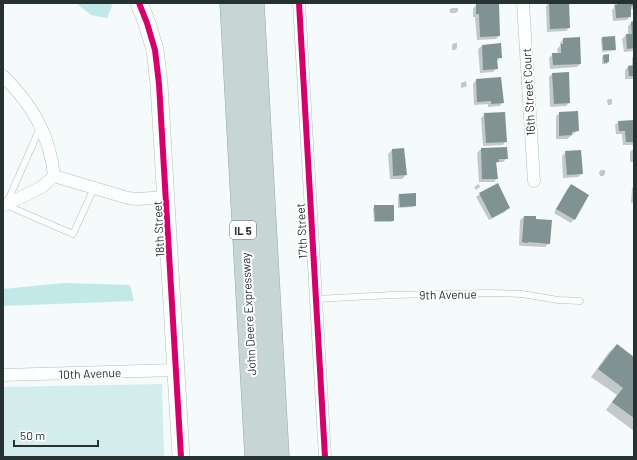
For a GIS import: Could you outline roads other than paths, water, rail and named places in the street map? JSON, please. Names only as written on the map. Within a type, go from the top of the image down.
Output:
[{"type":"highway","name":"John Deere Expressway","points":[[231,3],[256,457]]},
{"type":"highway","name":"John Deere Expressway","points":[[253,3],[278,457]]},
{"type":"street","name":"18th Street","points":[[139,3],[155,50],[159,84],[167,197],[181,457]]},
{"type":"street","name":"17th Street","points":[[299,3],[325,457]]},
{"type":"street","name":"16th Street Court","points":[[523,3],[534,181]]},
{"type":"street","points":[[3,76],[13,85],[35,114],[47,139],[53,160],[54,176]]},
{"type":"street","points":[[54,176],[128,198],[137,199],[167,197]]},
{"type":"street","points":[[4,206],[42,187],[54,176]]},
{"type":"street","name":"10th Avenue","points":[[3,375],[176,370]]},
{"type":"lane","points":[[41,127],[4,206],[73,234],[94,188]]},
{"type":"lane","name":"9th Avenue","points":[[316,299],[392,295],[491,293],[522,294],[558,300],[580,301]]}]
